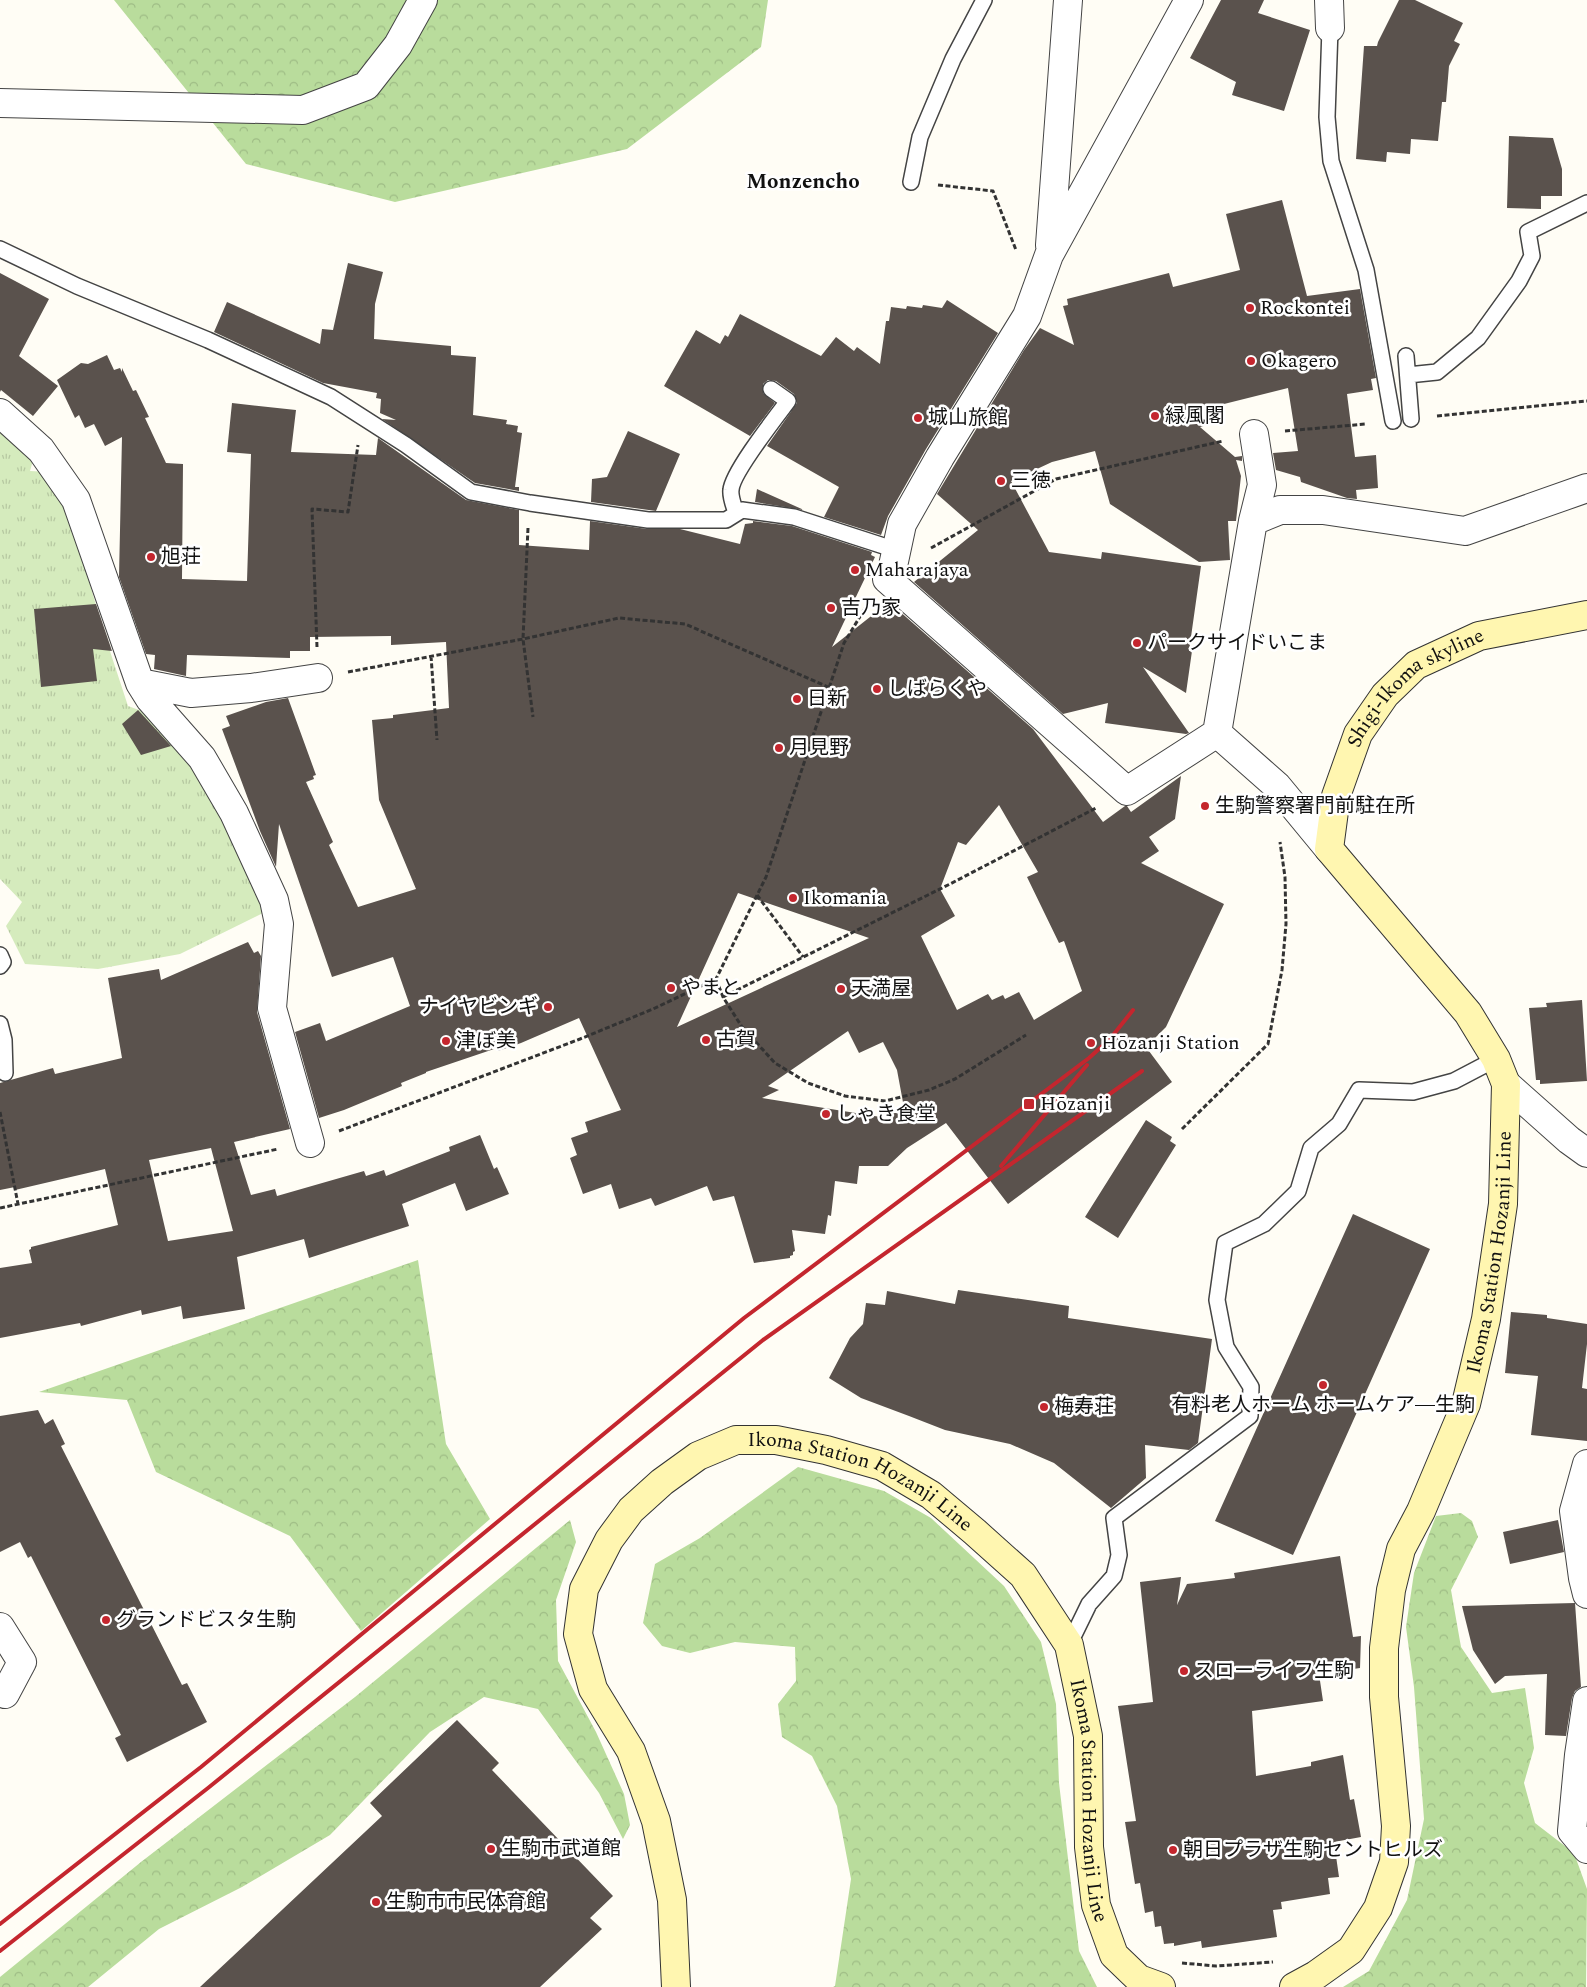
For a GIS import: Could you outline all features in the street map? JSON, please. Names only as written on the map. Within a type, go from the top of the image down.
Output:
[{"type":"main road","name":"Shigi-Ikoma skyline","points":[[1329,849],[1336,796],[1358,734],[1385,695],[1416,665],[1479,636],[1587,615]]},
{"type":"main road","name":"Ikoma Station Hozanji Line","points":[[1294,1987],[1316,1975],[1351,1950],[1378,1908],[1394,1862],[1396,1826],[1384,1688],[1384,1648],[1390,1590],[1401,1549],[1421,1510],[1466,1404],[1486,1320],[1503,1204],[1506,1084],[1496,1059],[1468,1012],[1329,849]]},
{"type":"main road","name":"Ikoma Station Hozanji Line","points":[[676,1987],[672,1900],[656,1820],[630,1751],[592,1689],[578,1634],[584,1589],[609,1540],[631,1510],[662,1482],[698,1456],[736,1440],[776,1440],[826,1450],[882,1466],[931,1495],[1023,1575],[1069,1645],[1088,1736],[1089,1847],[1096,1905],[1114,1955],[1139,1979],[1161,1987]]},
{"type":"street","points":[[0,103],[303,110],[366,86],[398,45],[423,0]]},
{"type":"street","points":[[1049,255],[1068,0]]},
{"type":"street","points":[[1189,0],[1049,255],[1026,316],[940,457],[902,524],[892,565],[1127,791],[1217,733],[1252,521],[1262,486],[1254,434]]},
{"type":"street","points":[[1329,0],[1330,28]]},
{"type":"street","points":[[0,413],[41,450],[76,500],[140,683],[150,699],[202,758],[234,813],[274,900],[279,924],[272,1008],[310,1143]]},
{"type":"street","points":[[1252,521],[1280,510],[1323,510],[1465,531],[1587,488]]},
{"type":"street","points":[[140,683],[191,693],[251,688],[318,678]]},
{"type":"street","points":[[1217,733],[1277,786],[1329,849]]},
{"type":"street","points":[[1506,1084],[1569,1140],[1587,1153]]},
{"type":"street","points":[[1587,1464],[1574,1511],[1587,1594]]},
{"type":"street","points":[[0,1627],[22,1662],[5,1694],[0,1692]]},
{"type":"street","points":[[1587,1700],[1579,1755],[1572,1831],[1587,1849]]},
{"type":"lane","points":[[911,182],[920,137],[953,59],[984,0]]},
{"type":"lane","points":[[1330,28],[1327,117],[1332,161],[1366,270],[1393,421]]},
{"type":"lane","points":[[1408,376],[1437,372],[1478,338],[1519,281],[1532,256],[1528,232],[1587,203]]},
{"type":"lane","points":[[0,249],[77,286],[208,340],[331,397],[406,445],[471,492],[530,503],[648,520],[726,520],[742,510],[794,517],[892,565]]},
{"type":"lane","points":[[1406,356],[1410,419]]},
{"type":"lane","points":[[736,513],[731,487],[745,461],[788,401],[771,389]]},
{"type":"lane","points":[[0,955],[3,962],[0,966]]},
{"type":"lane","points":[[0,1024],[4,1040],[5,1073]]},
{"type":"lane","points":[[1069,1645],[1089,1604],[1114,1576],[1119,1555],[1114,1518],[1250,1416],[1251,1387],[1226,1347],[1217,1300],[1225,1243],[1264,1224],[1298,1191],[1311,1148],[1339,1124],[1360,1090],[1413,1092],[1454,1082],[1496,1059]]},
{"type":"path","points":[[911,182],[993,191],[1034,295]]},
{"type":"path","points":[[1410,419],[1587,401]]},
{"type":"path","points":[[362,417],[348,512],[312,509],[318,678],[619,618],[684,624],[828,687]]},
{"type":"path","points":[[0,1208],[310,1143],[580,1039],[653,1009],[716,979],[766,877],[844,643],[892,565],[918,555],[1056,479],[1254,434],[1393,421]]},
{"type":"path","points":[[530,503],[524,638],[533,717]]},
{"type":"path","points":[[431,656],[437,740]]},
{"type":"path","points":[[723,996],[950,884],[1127,791]]},
{"type":"path","points":[[1182,1129],[1268,1044],[1282,970],[1286,924],[1285,877],[1279,837]]},
{"type":"path","points":[[757,895],[803,957]]},
{"type":"path","points":[[716,979],[718,987],[742,1027],[775,1063],[808,1083],[845,1096],[885,1101],[929,1090],[955,1079],[1026,1035]]},
{"type":"path","points":[[0,1112],[18,1204]]},
{"type":"path","points":[[1179,1963],[1216,1966],[1276,1961]]},
{"type":"green space","points":[[114,0],[768,0],[761,47],[627,149],[395,202],[246,164]]},
{"type":"green space","points":[[0,422],[34,457],[30,471],[49,472],[67,506],[105,636],[128,706],[150,714],[218,796],[271,909],[180,954],[98,969],[25,964],[6,926],[22,902],[0,879]]},
{"type":"green space","points":[[418,1260],[446,1444],[490,1519],[361,1631],[290,1536],[156,1472],[127,1400],[39,1392]]},
{"type":"green space","points":[[798,1467],[884,1491],[931,1518],[1004,1586],[1041,1642],[1056,1704],[1059,1783],[1079,1951],[1097,1987],[833,1987],[835,1986],[851,1879],[837,1806],[812,1756],[782,1737],[778,1704],[796,1681],[795,1647],[735,1642],[690,1653],[662,1646],[643,1623],[655,1564],[700,1538]]},
{"type":"green space","points":[[1461,1513],[1472,1521],[1478,1537],[1451,1590],[1461,1647],[1492,1693],[1525,1688],[1534,1748],[1524,1783],[1535,1823],[1574,1853],[1587,1889],[1586,1987],[1343,1987],[1369,1971],[1407,1900],[1424,1819],[1414,1687],[1406,1627],[1414,1573],[1436,1516]]},
{"type":"green space","points":[[570,1520],[576,1542],[556,1600],[558,1661],[596,1732],[624,1794],[630,1825],[623,1839],[599,1793],[538,1709],[484,1697],[430,1732],[330,1835],[242,1887],[159,1929],[88,1987],[0,1987],[0,1977],[141,1862],[355,1697]]},
{"type":"building","points":[[1221,0],[1264,0],[1258,13],[1310,30],[1284,111],[1232,95],[1236,82],[1190,58]]},
{"type":"building","points":[[1399,0],[1415,0],[1463,23],[1454,41],[1460,44],[1449,66],[1446,102],[1442,102],[1438,141],[1411,139],[1410,154],[1387,152],[1386,162],[1356,159],[1364,46],[1377,46]]},
{"type":"building","points":[[1509,136],[1553,138],[1562,169],[1562,196],[1541,196],[1541,209],[1507,208]]},
{"type":"building","points":[[1282,200],[1307,296],[1360,289],[1376,378],[1371,379],[1373,390],[1347,394],[1355,457],[1376,455],[1378,488],[1356,490],[1357,499],[1347,498],[1301,482],[1300,477],[1276,470],[1273,453],[1298,451],[1288,388],[1220,405],[1225,420],[1200,427],[1235,457],[1242,456],[1242,461],[1236,460],[1241,476],[1236,521],[1228,521],[1230,560],[1199,562],[1110,504],[1095,451],[1052,462],[1011,481],[1049,552],[1101,559],[1102,552],[1201,566],[1189,651],[1192,651],[1186,693],[1143,667],[1189,733],[1105,723],[1108,703],[1063,714],[914,582],[978,530],[937,494],[1024,350],[1040,328],[1074,345],[1063,306],[1068,305],[1067,299],[1169,273],[1173,287],[1240,270],[1226,214]]},
{"type":"building","points":[[348,263],[383,272],[375,304],[374,339],[451,346],[451,355],[476,357],[473,415],[507,420],[506,424],[518,426],[517,432],[522,433],[515,487],[519,487],[519,491],[475,483],[382,419],[396,420],[380,413],[381,399],[376,398],[377,393],[323,383],[214,332],[227,302],[320,344],[322,329],[333,330]]},
{"type":"building","points":[[0,273],[49,299],[19,356],[58,386],[33,416],[1,390],[0,392]]},
{"type":"building","points":[[947,300],[998,333],[926,449],[888,516],[881,535],[824,517],[839,487],[767,446],[797,403],[794,394],[776,381],[768,380],[763,384],[763,393],[775,403],[750,436],[664,386],[696,330],[720,344],[725,335],[728,337],[740,314],[821,356],[836,337],[854,351],[857,347],[880,364],[886,321],[889,321],[891,307],[906,309],[907,306],[922,308],[923,305],[942,308]]},
{"type":"building","points":[[107,355],[114,370],[120,368],[122,372],[122,368],[133,391],[136,390],[149,417],[145,418],[166,463],[183,464],[182,579],[247,581],[251,454],[227,452],[232,403],[296,410],[291,452],[376,455],[378,438],[466,500],[519,510],[519,545],[589,550],[590,521],[647,529],[680,529],[740,544],[745,524],[753,523],[753,521],[792,526],[872,552],[871,555],[875,557],[832,647],[889,602],[1033,729],[1103,822],[1125,806],[1131,812],[1181,776],[1175,819],[1149,837],[1159,851],[1141,863],[1224,904],[1166,1027],[1146,1047],[1172,1082],[1008,1204],[946,1123],[907,1148],[888,1166],[859,1166],[857,1184],[835,1181],[831,1216],[828,1215],[825,1234],[792,1230],[795,1251],[790,1258],[754,1263],[734,1196],[713,1201],[707,1186],[655,1206],[651,1198],[619,1209],[611,1184],[583,1194],[570,1158],[577,1155],[571,1138],[588,1132],[585,1122],[621,1110],[579,1018],[521,1043],[498,1051],[497,1048],[426,1072],[401,1083],[402,1086],[344,1110],[319,1118],[295,1032],[320,1023],[326,1041],[410,1006],[393,957],[332,977],[279,824],[276,867],[260,831],[222,729],[230,726],[226,716],[266,702],[288,698],[316,775],[313,776],[314,779],[306,782],[333,842],[329,845],[358,907],[416,889],[379,800],[372,720],[393,718],[393,715],[449,708],[446,642],[391,645],[391,636],[310,637],[310,651],[290,651],[290,658],[187,655],[186,676],[154,669],[155,655],[146,654],[119,577],[122,437],[105,446],[94,424],[85,428],[79,415],[75,418],[57,380],[81,363],[88,364]],"holes":[[[999,805],[1038,872],[1027,877],[1059,943],[1064,941],[1082,991],[1034,1020],[1019,992],[1005,999],[1003,995],[992,1000],[988,994],[957,1010],[921,936],[955,916],[940,889],[958,842],[966,845]],[[738,893],[869,938],[677,1027]],[[848,1031],[859,1053],[883,1042],[897,1070],[905,1113],[890,1113],[893,1119],[762,1098],[779,1090],[768,1086]]]},
{"type":"building","points":[[628,431],[680,454],[656,511],[591,502],[592,479],[607,477]]},
{"type":"building","points":[[757,489],[804,510],[755,502]]},
{"type":"building","points":[[96,604],[112,651],[93,649],[97,681],[41,687],[34,609]]},
{"type":"building","points":[[138,710],[171,746],[141,755],[122,724]]},
{"type":"building","points":[[248,942],[254,953],[258,951],[261,956],[257,1012],[290,1129],[234,1142],[251,1195],[275,1189],[277,1196],[364,1171],[366,1176],[384,1170],[386,1176],[450,1151],[449,1147],[480,1135],[494,1169],[497,1167],[509,1194],[466,1211],[455,1183],[402,1204],[409,1226],[309,1258],[304,1239],[237,1257],[245,1309],[183,1319],[181,1306],[142,1315],[141,1310],[81,1326],[80,1323],[0,1338],[0,1268],[32,1263],[29,1250],[31,1247],[118,1225],[105,1169],[15,1190],[15,1187],[0,1190],[0,1083],[53,1068],[55,1074],[122,1058],[108,978],[159,969],[161,980]],"holes":[[[211,1148],[233,1231],[168,1241],[149,1160]]]},
{"type":"building","points":[[1582,1000],[1587,1081],[1540,1084],[1540,1080],[1536,1080],[1529,1008],[1547,1007],[1546,1003]]},
{"type":"building","points":[[1146,1120],[1172,1137],[1170,1141],[1176,1145],[1118,1238],[1085,1217]]},
{"type":"building","name":"有料老人ホーム ホームケア―生駒","points":[[1353,1214],[1430,1249],[1293,1555],[1215,1521]]},
{"type":"building","name":"梅寿荘","points":[[958,1290],[1069,1306],[1068,1318],[1212,1339],[1198,1443],[1189,1450],[1145,1445],[1146,1478],[1111,1508],[1054,1463],[1010,1444],[945,1430],[861,1398],[829,1378],[850,1338],[863,1324],[866,1303],[885,1305],[887,1291],[955,1304]]},
{"type":"building","points":[[1511,1312],[1547,1315],[1547,1318],[1587,1324],[1587,1344],[1582,1388],[1587,1389],[1587,1441],[1531,1435],[1538,1376],[1505,1373]]},
{"type":"building","name":"グランドビスタ生駒","points":[[38,1410],[45,1424],[53,1419],[65,1444],[61,1446],[182,1685],[187,1683],[207,1722],[127,1762],[115,1738],[121,1735],[31,1556],[28,1558],[20,1542],[0,1552],[0,1416]]},
{"type":"building","points":[[1558,1520],[1564,1552],[1510,1564],[1503,1532]]},
{"type":"building","points":[[1340,1556],[1353,1637],[1361,1636],[1360,1668],[1319,1674],[1323,1701],[1252,1711],[1256,1776],[1311,1766],[1311,1762],[1343,1755],[1350,1800],[1354,1799],[1361,1837],[1334,1842],[1339,1877],[1328,1878],[1330,1894],[1281,1902],[1282,1909],[1273,1910],[1277,1937],[1202,1948],[1201,1941],[1174,1946],[1174,1943],[1164,1944],[1161,1926],[1155,1927],[1153,1911],[1145,1913],[1140,1883],[1135,1884],[1125,1822],[1136,1821],[1118,1706],[1153,1702],[1140,1582],[1181,1577],[1177,1605],[1187,1584],[1235,1578],[1234,1573]]},
{"type":"building","points":[[1575,1603],[1581,1687],[1575,1691],[1572,1698],[1566,1736],[1545,1735],[1547,1674],[1505,1676],[1495,1684],[1473,1650],[1462,1606]]},
{"type":"building","points":[[457,1720],[499,1763],[492,1770],[613,1896],[590,1918],[602,1929],[540,1987],[200,1987],[382,1816],[370,1803]]},
{"type":"railway","points":[[0,1924],[201,1767],[744,1318],[1089,1058],[1110,1039],[1133,1010]]},
{"type":"railway","points":[[1001,1166],[1087,1065]]},
{"type":"railway","points":[[0,1951],[208,1788],[763,1340],[1142,1071]]},
{"type":"place","name":"Rockontei","points":[[1250,308]]},
{"type":"place","name":"Okagero","points":[[1251,361]]},
{"type":"place","name":"緑風閣","points":[[1155,416]]},
{"type":"place","name":"城山旅館","points":[[918,418]]},
{"type":"place","name":"三徳","points":[[1001,481]]},
{"type":"place","name":"旭荘","points":[[151,557]]},
{"type":"place","name":"Maharajaya","points":[[855,570]]},
{"type":"place","name":"吉乃家","points":[[831,608]]},
{"type":"place","name":"パークサイドいこま","points":[[1137,643]]},
{"type":"place","name":"しばらくや","points":[[877,689]]},
{"type":"place","name":"日新","points":[[797,699]]},
{"type":"place","name":"月見野","points":[[779,748]]},
{"type":"place","name":"生駒警察署門前駐在所","points":[[1205,806]]},
{"type":"place","name":"Ikomania","points":[[793,898]]},
{"type":"place","name":"やまと","points":[[671,988]]},
{"type":"place","name":"天満屋","points":[[841,989]]},
{"type":"place","name":"ナイヤビンギ","points":[[548,1007]]},
{"type":"place","name":"古賀","points":[[706,1040]]},
{"type":"place","name":"津ぼ美","points":[[446,1041]]},
{"type":"place","name":"Hōzanji Station","points":[[1091,1043]]},
{"type":"place","name":"Hōzanji","points":[[1029,1104]]},
{"type":"place","name":"しゃき食堂","points":[[826,1114]]},
{"type":"place","name":"有料老人ホーム ホームケア―生駒","points":[[1323,1385]]},
{"type":"place","name":"梅寿荘","points":[[1044,1407]]},
{"type":"place","name":"グランドビスタ生駒","points":[[106,1620]]},
{"type":"place","name":"スローライフ生駒","points":[[1184,1671]]},
{"type":"place","name":"生駒市武道館","points":[[491,1849]]},
{"type":"place","name":"朝日プラザ生駒セントヒルズ","points":[[1173,1850]]},
{"type":"place","name":"生駒市市民体育館","points":[[376,1902]]},
{"type":"district","name":"Monzencho","points":[[803,182]]}]
